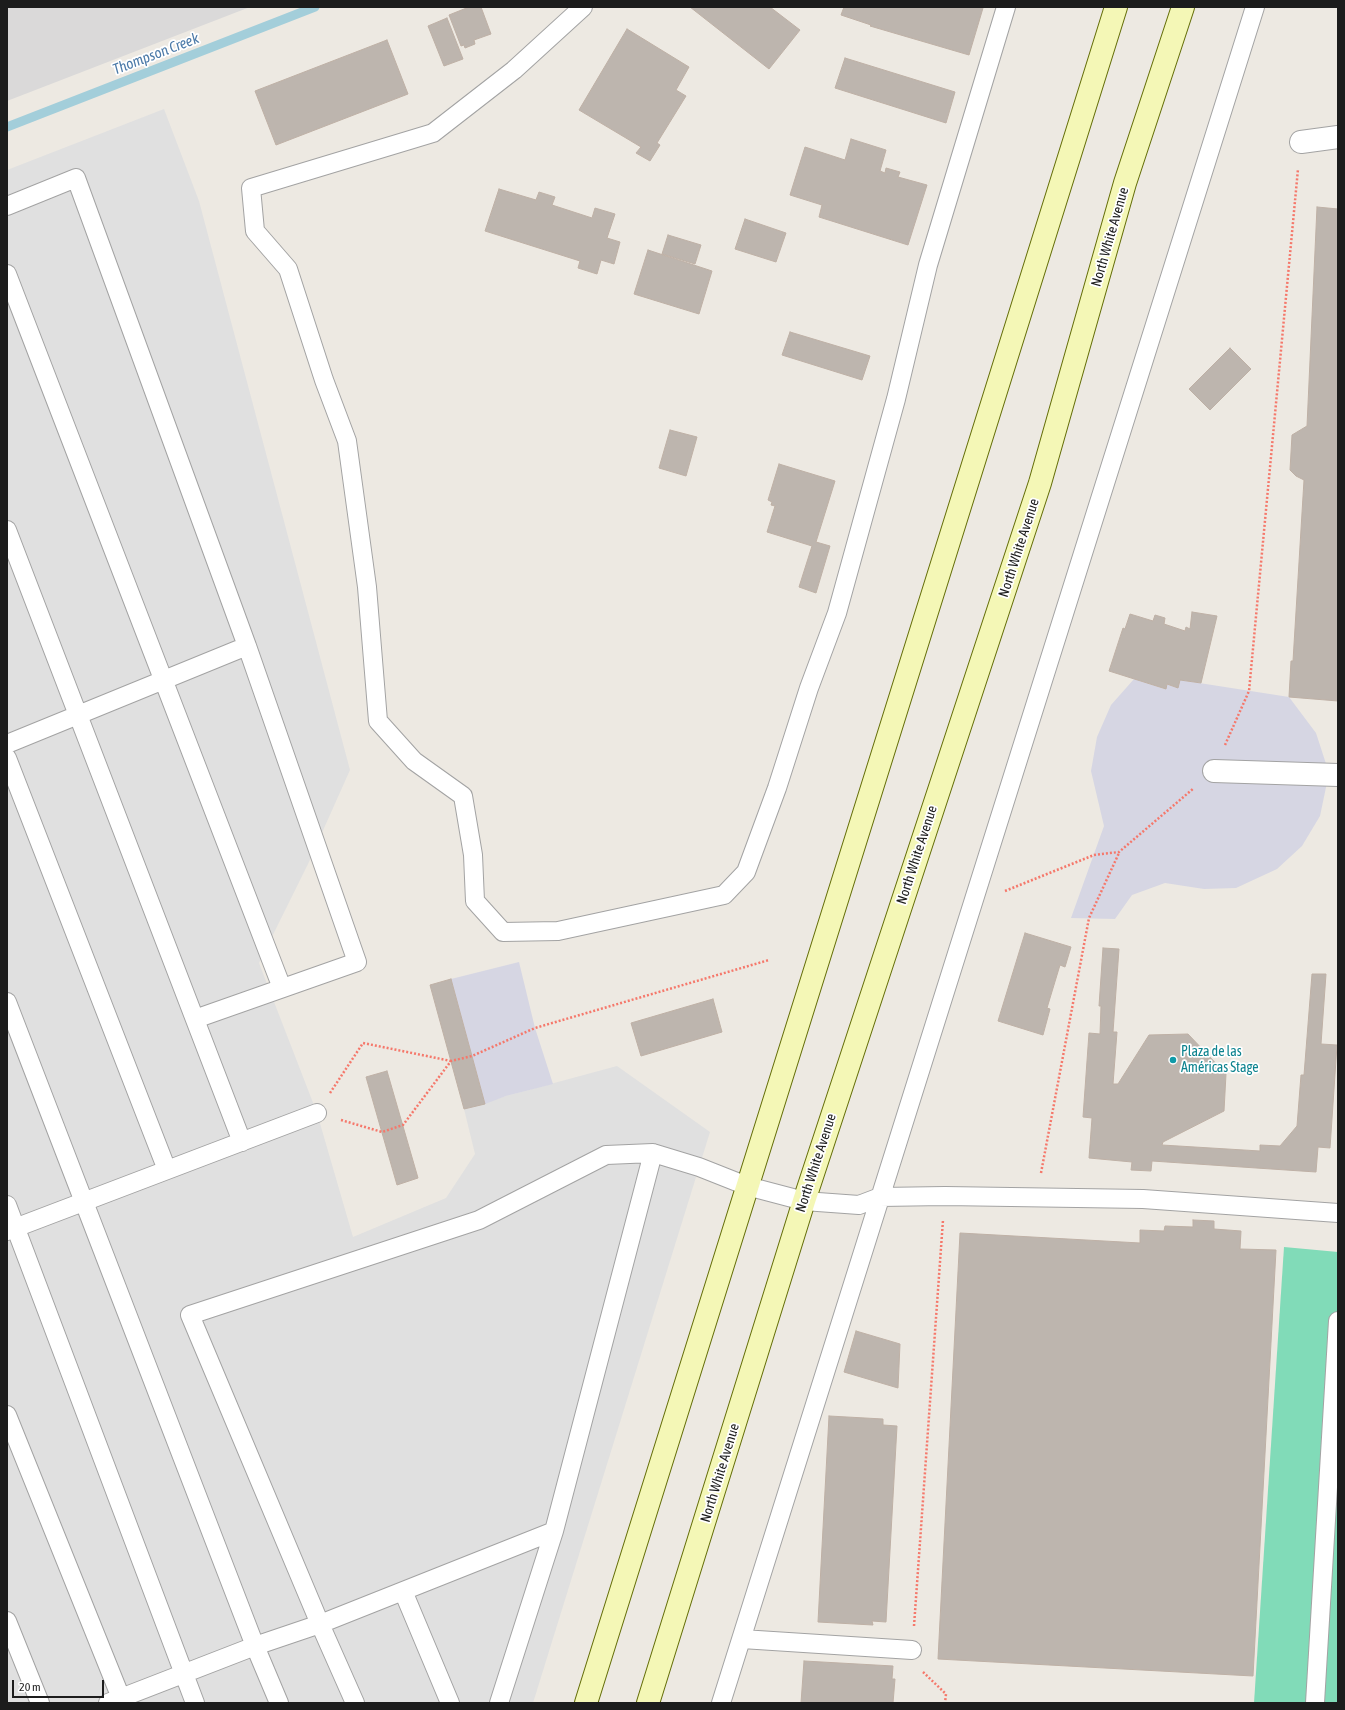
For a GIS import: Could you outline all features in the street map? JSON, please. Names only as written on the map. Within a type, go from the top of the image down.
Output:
[{"type":"main road","points":[[586,1703],[1116,7]]},
{"type":"main road","name":"North White Avenue","points":[[648,1703],[804,1201],[1040,483],[1125,183],[1183,7]]},
{"type":"street","points":[[1301,142],[1338,137]]},
{"type":"street","points":[[1214,771],[1338,775]]},
{"type":"lane","points":[[583,7],[514,70],[434,133],[251,188],[255,231],[288,269],[324,380],[347,441],[367,587],[378,721],[414,761],[463,796],[473,855],[475,901],[503,932],[558,931],[724,895],[746,872],[777,788],[809,688],[837,613],[896,399],[928,265],[1006,7]]},
{"type":"lane","points":[[722,1703],[1255,7]]},
{"type":"lane","points":[[7,206],[76,178],[247,646],[357,962],[195,1019]]},
{"type":"lane","points":[[7,274],[282,988]]},
{"type":"lane","points":[[7,530],[242,1142]]},
{"type":"lane","points":[[7,744],[247,646]]},
{"type":"lane","points":[[7,758],[168,1170]]},
{"type":"lane","points":[[7,1002],[255,1646],[279,1703]]},
{"type":"lane","points":[[12,1230],[317,1113]]},
{"type":"lane","points":[[499,1703],[554,1531],[653,1153]]},
{"type":"lane","points":[[355,1703],[320,1624],[190,1315],[479,1220],[606,1155],[653,1153],[699,1167],[747,1186],[804,1201],[859,1205],[880,1197],[945,1196],[1144,1198],[1338,1213]]},
{"type":"lane","points":[[7,1205],[12,1230],[195,1703]]},
{"type":"lane","points":[[1315,1703],[1338,1321]]},
{"type":"lane","points":[[7,1415],[118,1701],[255,1646],[320,1624],[554,1531]]},
{"type":"lane","points":[[402,1591],[450,1703]]},
{"type":"lane","points":[[7,1621],[40,1703]]},
{"type":"lane","points":[[742,1639],[912,1650]]},
{"type":"path","points":[[1037,1197],[1089,918],[1119,852],[1214,771],[1249,691],[1301,142]]},
{"type":"path","points":[[1005,891],[1094,855],[1119,852]]},
{"type":"path","points":[[451,1061],[403,1125],[382,1132],[317,1113],[363,1042],[451,1061],[472,1056],[535,1028],[769,960]]},
{"type":"path","points":[[945,1196],[912,1661],[946,1694],[946,1703]]},
{"type":"shaded area","points":[[7,7],[250,7],[7,101]]},
{"type":"shaded area","points":[[164,109],[199,201],[350,770],[308,864],[259,963],[317,1113],[353,1237],[446,1198],[475,1154],[464,1109],[506,1096],[617,1066],[710,1132],[533,1703],[7,1703],[7,170]]},
{"type":"shaded area","points":[[1134,679],[1165,689],[1167,684],[1177,688],[1180,680],[1289,697],[1316,733],[1329,773],[1320,816],[1302,846],[1277,869],[1236,888],[1204,889],[1165,883],[1132,895],[1115,919],[1071,918],[1104,826],[1091,771],[1097,737],[1111,705]]},
{"type":"shaded area","points":[[519,962],[535,1028],[553,1084],[506,1096],[485,1104],[451,979]]},
{"type":"green space","points":[[1284,1247],[1338,1252],[1338,1703],[1254,1703]]},
{"type":"building","points":[[469,7],[481,7],[491,34],[474,40],[475,44],[465,48],[464,45],[461,46],[449,15]]},
{"type":"building","points":[[690,7],[770,7],[800,30],[769,69]]},
{"type":"building","points":[[844,7],[983,8],[969,55],[870,26],[871,25],[841,15]]},
{"type":"building","points":[[447,18],[463,59],[444,66],[428,26]]},
{"type":"building","points":[[627,29],[689,67],[676,90],[686,96],[657,143],[660,145],[650,161],[636,153],[641,147],[579,110]]},
{"type":"building","points":[[387,40],[408,94],[276,145],[255,91]]},
{"type":"building","points":[[845,58],[955,92],[946,123],[835,88]]},
{"type":"building","points":[[851,139],[886,150],[880,171],[885,173],[886,168],[900,172],[898,177],[927,185],[908,245],[819,217],[822,205],[790,195],[805,147],[845,160]]},
{"type":"building","points":[[499,189],[536,200],[539,192],[555,197],[552,205],[592,218],[595,208],[615,214],[607,238],[620,242],[614,264],[601,260],[597,274],[578,268],[580,261],[485,231]]},
{"type":"building","points":[[1317,207],[1338,209],[1338,701],[1289,697],[1291,661],[1293,661],[1304,480],[1296,476],[1290,470],[1292,435],[1307,426]]},
{"type":"building","points":[[745,219],[786,233],[776,262],[735,249]]},
{"type":"building","points":[[668,235],[701,245],[695,264],[662,254]]},
{"type":"building","points":[[648,250],[712,271],[699,314],[634,294]]},
{"type":"building","points":[[790,332],[870,356],[862,380],[782,355]]},
{"type":"building","points":[[1230,348],[1251,369],[1210,410],[1189,389]]},
{"type":"building","points":[[670,430],[697,437],[686,476],[659,468]]},
{"type":"building","points":[[779,464],[835,481],[816,542],[830,546],[816,593],[799,587],[812,546],[767,532],[775,506],[771,505],[772,502],[768,500]]},
{"type":"building","points":[[1192,612],[1217,616],[1201,683],[1180,680],[1178,688],[1167,684],[1166,689],[1109,671],[1123,628],[1125,629],[1130,614],[1153,621],[1155,615],[1165,618],[1164,624],[1185,631],[1186,627],[1190,629]]},
{"type":"building","points":[[1025,933],[1071,947],[1065,967],[1060,965],[1047,1008],[1050,1009],[1043,1035],[998,1021]]},
{"type":"building","name":"Plaza de las Américas Stage","points":[[1103,948],[1119,949],[1113,1032],[1117,1032],[1113,1084],[1118,1084],[1149,1035],[1188,1034],[1226,1074],[1224,1111],[1163,1142],[1162,1145],[1260,1151],[1260,1145],[1280,1146],[1297,1126],[1301,1075],[1304,1075],[1312,974],[1326,974],[1321,1044],[1337,1045],[1330,1148],[1318,1147],[1316,1172],[1152,1161],[1151,1171],[1131,1170],[1132,1162],[1089,1158],[1092,1118],[1083,1117],[1089,1033],[1100,1034],[1101,1006],[1099,1006]]},
{"type":"building","points":[[451,979],[485,1104],[464,1109],[430,985]]},
{"type":"building","points":[[713,999],[722,1032],[641,1056],[631,1023]]},
{"type":"building","points":[[387,1071],[418,1178],[397,1185],[366,1077]]},
{"type":"building","points":[[1193,1220],[1214,1221],[1214,1229],[1241,1231],[1240,1249],[1276,1250],[1253,1676],[938,1659],[960,1233],[1140,1243],[1140,1230],[1164,1231],[1165,1226],[1193,1227]]},
{"type":"building","points":[[856,1331],[900,1344],[898,1388],[844,1372]]},
{"type":"building","points":[[829,1416],[883,1419],[883,1425],[897,1426],[886,1622],[872,1621],[873,1625],[818,1622]]},
{"type":"building","points":[[804,1661],[893,1666],[892,1679],[895,1679],[893,1703],[801,1703]]},
{"type":"waterway","name":"Thompson Creek","points":[[7,127],[315,7]]},
{"type":"place","name":"Plaza de las Américas Stage","points":[[1173,1060]]}]
